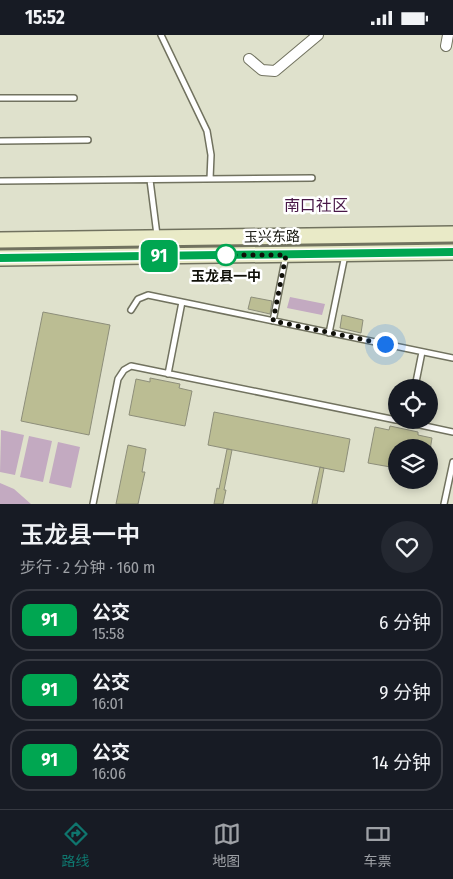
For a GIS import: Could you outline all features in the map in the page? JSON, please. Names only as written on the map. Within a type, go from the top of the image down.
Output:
[{"type":"main road","name":"玉兴东路","points":[[0,240],[453,234]]},
{"type":"main road","name":"玉兴东路","points":[[0,258],[453,252]]},
{"type":"street","points":[[249,59],[262,70],[275,71],[318,35]]},
{"type":"street","points":[[446,46],[448,35]]},
{"type":"lane","points":[[161,35],[207,131],[212,155],[210,179]]},
{"type":"lane","points":[[0,98],[74,98]]},
{"type":"lane","points":[[0,141],[88,140]]},
{"type":"lane","points":[[0,181],[312,178]]},
{"type":"lane","points":[[150,180],[157,238]]},
{"type":"lane","points":[[329,333],[345,254]]},
{"type":"lane","points":[[273,321],[286,255]]},
{"type":"lane","points":[[131,310],[138,299],[148,295],[453,358]]},
{"type":"lane","points":[[168,373],[182,303]]},
{"type":"lane","points":[[417,379],[422,352]]},
{"type":"lane","points":[[93,504],[118,379],[120,374],[131,366],[388,418]]},
{"type":"lane","points":[[438,428],[453,431]]},
{"type":"lane","points":[[444,504],[453,462]]},
{"type":"shaded area","points":[[290,297],[325,304],[322,315],[287,308]]},
{"type":"shaded area","points":[[1,430],[24,435],[15,475],[0,472]]},
{"type":"shaded area","points":[[29,436],[52,441],[43,482],[20,477]]},
{"type":"shaded area","points":[[58,442],[80,447],[71,488],[49,483]]},
{"type":"shaded area","points":[[0,483],[14,489],[31,504],[0,504]]},
{"type":"building","points":[[251,297],[272,301],[270,314],[248,309]]},
{"type":"building","points":[[43,312],[110,325],[89,435],[21,421]]},
{"type":"building","points":[[342,315],[363,320],[361,333],[340,328]]},
{"type":"building","points":[[150,378],[180,384],[179,388],[192,391],[185,426],[129,415],[136,379],[150,382]]},
{"type":"building","points":[[214,412],[350,439],[344,472],[208,445]]},
{"type":"building","points":[[375,427],[389,430],[404,429],[418,432],[418,435],[432,439],[388,439],[388,467],[368,463]]},
{"type":"building","points":[[128,445],[146,449],[142,472],[145,472],[138,504],[116,504]]},
{"type":"building","points":[[227,449],[232,450],[223,504],[214,504],[217,488],[219,489]]},
{"type":"building","points":[[320,467],[324,468],[317,504],[312,504]]},
{"type":"bus line","name":"91","points":[[0,258],[453,252]]},
{"type":"place","name":"玉龙县一中","points":[[226,255]]},
{"type":"district","name":"南口社区","points":[[316,205]]},
{"type":"route","points":[[226,255],[286,255],[273,321],[385,344]]}]
